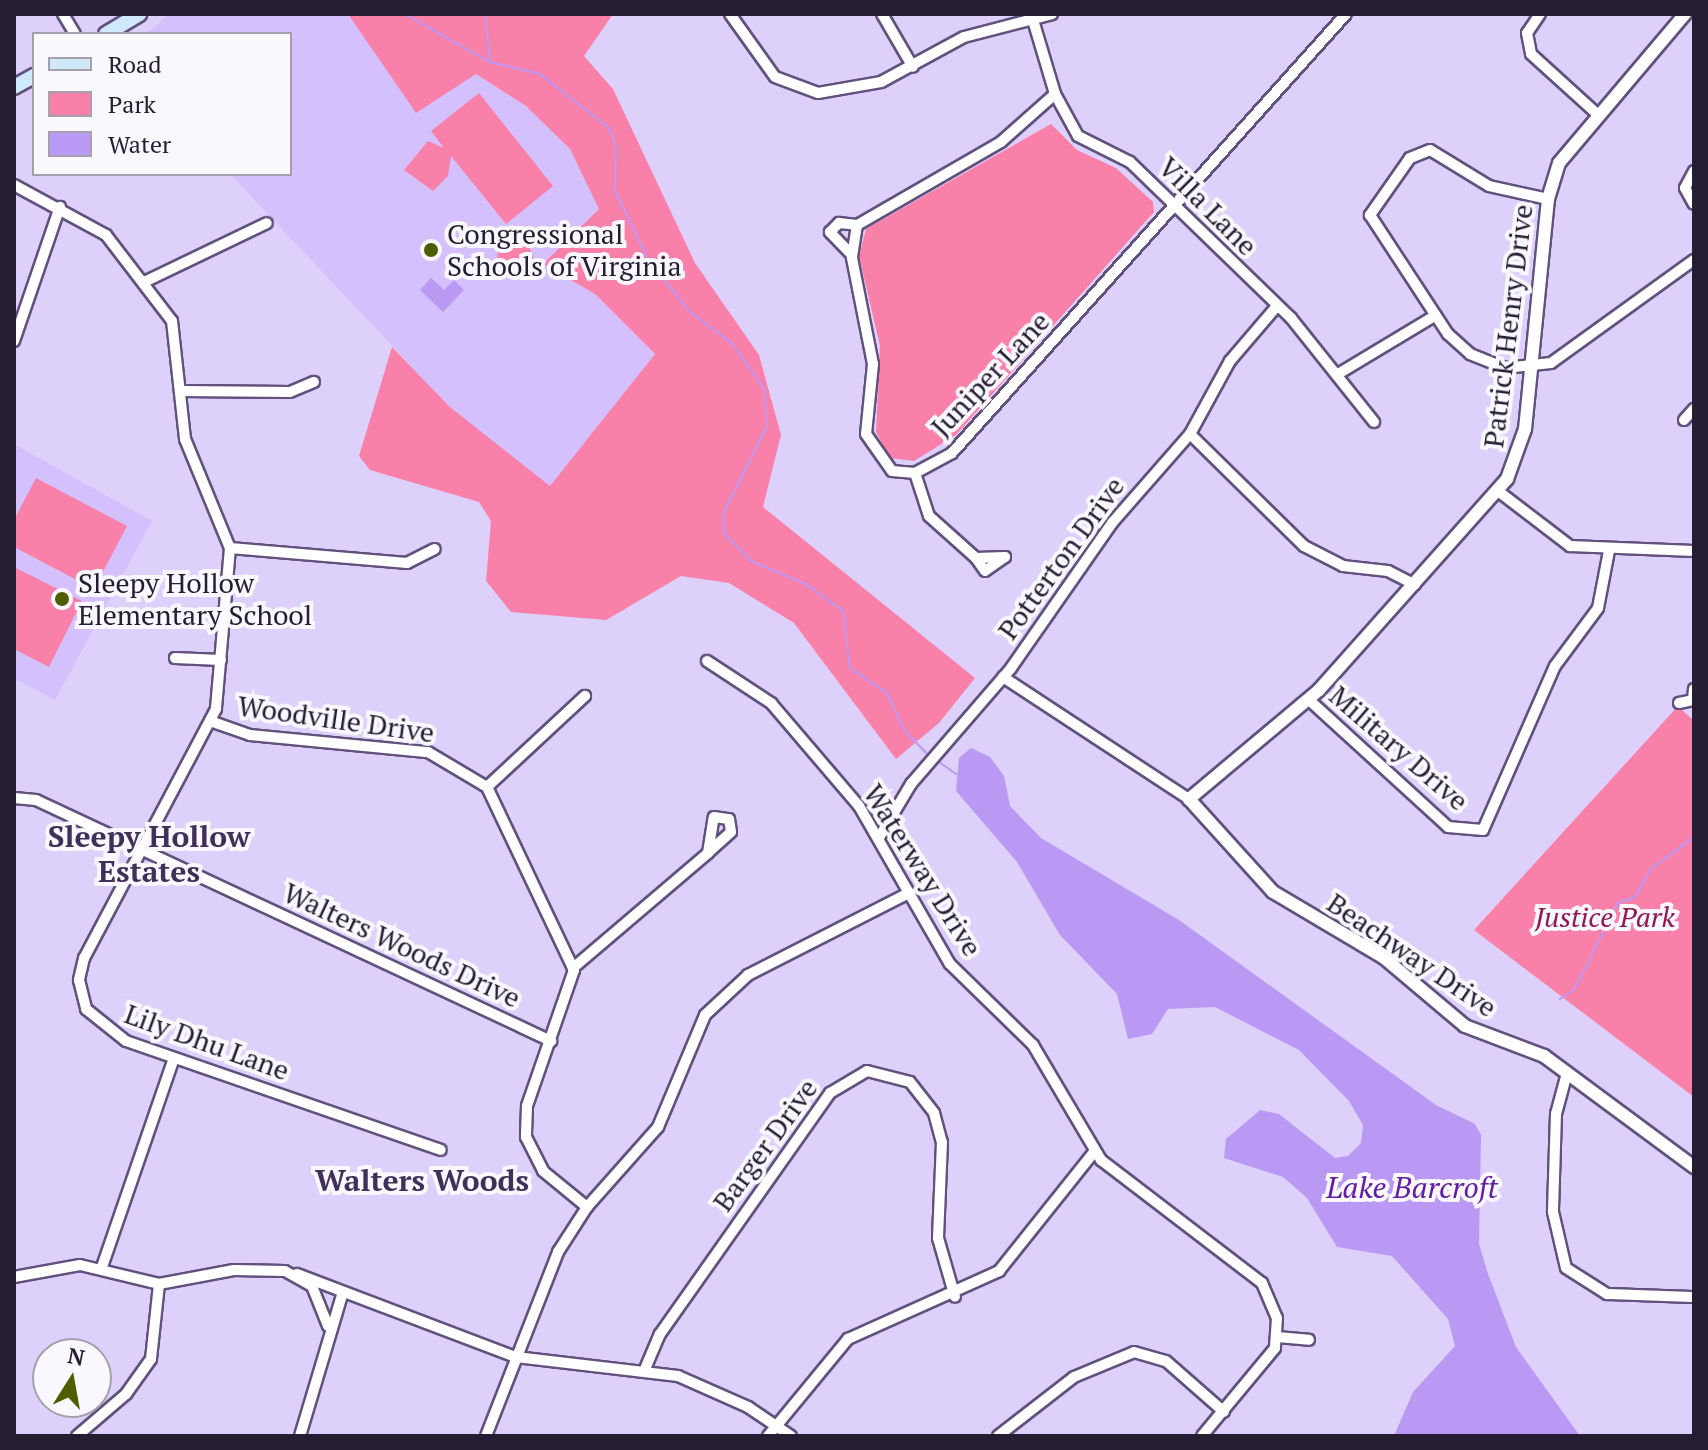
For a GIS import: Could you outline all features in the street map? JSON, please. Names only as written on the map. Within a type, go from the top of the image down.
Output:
[{"type":"main road","points":[[109,32],[139,14]]},
{"type":"main road","points":[[14,87],[32,77]]},
{"type":"street","points":[[63,14],[74,32]]},
{"type":"street","points":[[730,14],[775,77],[801,92],[870,85],[913,67],[964,37],[1052,14]]},
{"type":"street","points":[[882,14],[913,67]]},
{"type":"street","name":"Juniper Lane","points":[[915,473],[945,459],[974,430],[1346,14]]},
{"type":"street","points":[[1540,14],[1527,33],[1531,54],[1596,113]]},
{"type":"street","name":"Patrick Henry Drive","points":[[1189,799],[1308,699],[1498,491],[1521,447],[1532,369],[1548,199],[1566,149],[1685,14]]},
{"type":"street","name":"Villa Lane","points":[[1033,20],[1055,94],[1083,141],[1130,162],[1277,306],[1338,374],[1374,422]]},
{"type":"street","points":[[852,255],[830,232],[839,223],[857,225],[1010,136],[1055,94]]},
{"type":"street","points":[[1548,199],[1489,186],[1437,150],[1410,158],[1374,198],[1371,224],[1412,270],[1436,315],[1470,354],[1532,369],[1560,357],[1694,260]]},
{"type":"street","points":[[1694,171],[1685,188],[1694,204]]},
{"type":"street","points":[[14,185],[60,207],[106,235],[144,282],[179,338],[185,439],[230,548],[407,563],[435,549]]},
{"type":"street","points":[[14,341],[60,207]]},
{"type":"street","points":[[144,282],[267,223]]},
{"type":"street","points":[[857,225],[852,255],[872,348],[866,434],[885,468],[915,473],[929,516],[976,558]]},
{"type":"street","name":"Potterton Drive","points":[[880,836],[911,784],[1003,677],[1112,523],[1190,434],[1230,361],[1277,306]]},
{"type":"street","points":[[1338,374],[1436,315]]},
{"type":"street","points":[[181,391],[290,392],[314,382]]},
{"type":"street","points":[[1684,420],[1694,409]]},
{"type":"street","points":[[1190,434],[1319,555],[1415,585]]},
{"type":"street","points":[[1498,491],[1556,539],[1609,551],[1694,551]]},
{"type":"street","name":"Lily Dhu Lane","points":[[230,548],[221,660],[210,721],[84,958],[81,993],[105,1030],[174,1058],[441,1150]]},
{"type":"street","name":"Military Drive","points":[[1308,699],[1448,827],[1483,830],[1555,666],[1598,608],[1609,551]]},
{"type":"street","points":[[175,658],[221,660]]},
{"type":"street","name":"Waterway Drive","points":[[707,661],[771,703],[880,836],[950,964],[1033,1045],[1094,1152],[1254,1273],[1275,1310],[1277,1337]]},
{"type":"street","name":"Beachway Drive","points":[[1003,677],[1189,799],[1273,892],[1383,957],[1465,1026],[1534,1051],[1694,1167]]},
{"type":"street","points":[[573,968],[487,787],[585,696]]},
{"type":"street","points":[[1679,703],[1694,697]]},
{"type":"street","name":"Woodville Drive","points":[[210,721],[250,735],[428,752],[487,787]]},
{"type":"street","name":"Walters Woods Drive","points":[[14,798],[36,800],[551,1041]]},
{"type":"street","points":[[587,1207],[543,1171],[526,1137],[527,1106],[573,968],[708,853]]},
{"type":"street","points":[[486,1436],[558,1252],[587,1207],[649,1142],[705,1015],[728,989],[909,893]]},
{"type":"street","points":[[102,1267],[174,1058]]},
{"type":"street","name":"Barger Drive","points":[[645,1369],[660,1334],[830,1093],[867,1071],[910,1082],[934,1113],[942,1142],[938,1238],[955,1297]]},
{"type":"street","points":[[1567,1073],[1556,1114],[1553,1212],[1566,1268],[1607,1294],[1694,1297]]},
{"type":"street","points":[[768,1436],[848,1339],[955,1297],[999,1271],[1094,1152]]},
{"type":"street","points":[[14,1277],[55,1267],[102,1267],[159,1284],[244,1270],[297,1274],[516,1357],[645,1369],[715,1390],[791,1436]]},
{"type":"street","points":[[297,1274],[318,1295],[328,1326]]},
{"type":"street","points":[[77,1436],[89,1432],[151,1359],[159,1284]]},
{"type":"street","points":[[300,1436],[328,1326],[343,1292]]},
{"type":"street","points":[[1202,1436],[1264,1370],[1277,1337],[1309,1340]]},
{"type":"street","points":[[998,1436],[1074,1377],[1134,1352],[1166,1361],[1224,1412]]},
{"type":"shaded area","name":"Congressional Schools of Virginia","points":[[169,14],[348,14],[476,74],[526,106],[570,149],[600,209],[543,264],[595,294],[655,354],[550,487],[450,407],[232,176],[292,176],[292,32],[148,32]]},
{"type":"shaded area","name":"Sleepy Hollow Elementary School","points":[[14,444],[152,521],[55,700],[14,678]]},
{"type":"green space","points":[[348,14],[613,14],[584,56],[613,89],[695,263],[759,355],[781,435],[763,507],[975,678],[939,723],[896,759],[794,623],[729,583],[681,576],[606,620],[511,612],[486,581],[491,521],[479,502],[370,470],[359,456],[392,347],[450,407],[550,486],[655,354],[595,294],[543,264],[599,209],[570,149],[526,106],[476,74],[416,113]]},
{"type":"green space","points":[[479,93],[553,186],[506,224],[451,156],[448,176],[433,191],[404,170],[428,141],[444,148],[431,131]]},
{"type":"green space","points":[[1051,124],[1077,150],[1116,168],[1153,202],[1154,212],[956,435],[914,461],[890,458],[876,432],[880,346],[859,256],[866,229]]},
{"type":"green space","points":[[515,241],[528,246],[533,259],[528,272],[515,277],[502,272],[497,259],[502,246]]},
{"type":"green space","points":[[36,478],[127,526],[94,589],[14,547],[14,520]]},
{"type":"green space","points":[[14,567],[82,601],[49,667],[14,649]]},
{"type":"green space","name":"Justice Park","points":[[1678,706],[1694,721],[1694,1097],[1474,930]]},
{"type":"water","points":[[431,278],[444,290],[454,280],[464,290],[443,312],[420,290]]},
{"type":"water","name":"Lake Barcroft","points":[[971,748],[990,757],[1004,776],[1010,806],[1041,838],[1179,920],[1436,1105],[1475,1124],[1481,1135],[1479,1244],[1488,1274],[1516,1347],[1580,1436],[1394,1436],[1413,1392],[1455,1346],[1448,1319],[1392,1256],[1337,1247],[1307,1198],[1283,1177],[1224,1158],[1226,1139],[1260,1110],[1279,1114],[1335,1158],[1348,1156],[1361,1143],[1363,1125],[1349,1101],[1299,1050],[1215,1007],[1168,1009],[1152,1034],[1128,1039],[1117,994],[1060,935],[1017,862],[956,791],[959,758]]},
{"type":"waterway","points":[[405,14],[490,62],[540,74],[609,128],[616,146],[615,191],[649,261],[691,313],[731,342],[764,388],[767,426],[723,514],[724,533],[751,561],[806,584],[843,611],[850,668],[887,693],[904,730],[926,753]]},
{"type":"waterway","points":[[485,14],[490,61]]},
{"type":"waterway","points":[[939,762],[956,774]]},
{"type":"waterway","points":[[1560,999],[1574,990],[1618,903],[1635,897],[1652,868],[1694,837]]},
{"type":"place","name":"Congressional Schools of Virginia","points":[[431,250]]},
{"type":"place","name":"Sleepy Hollow Elementary School","points":[[62,599]]},
{"type":"district","name":"Sleepy Hollow Estates","points":[[149,853]]},
{"type":"district","name":"Walters Woods","points":[[422,1180]]}]
